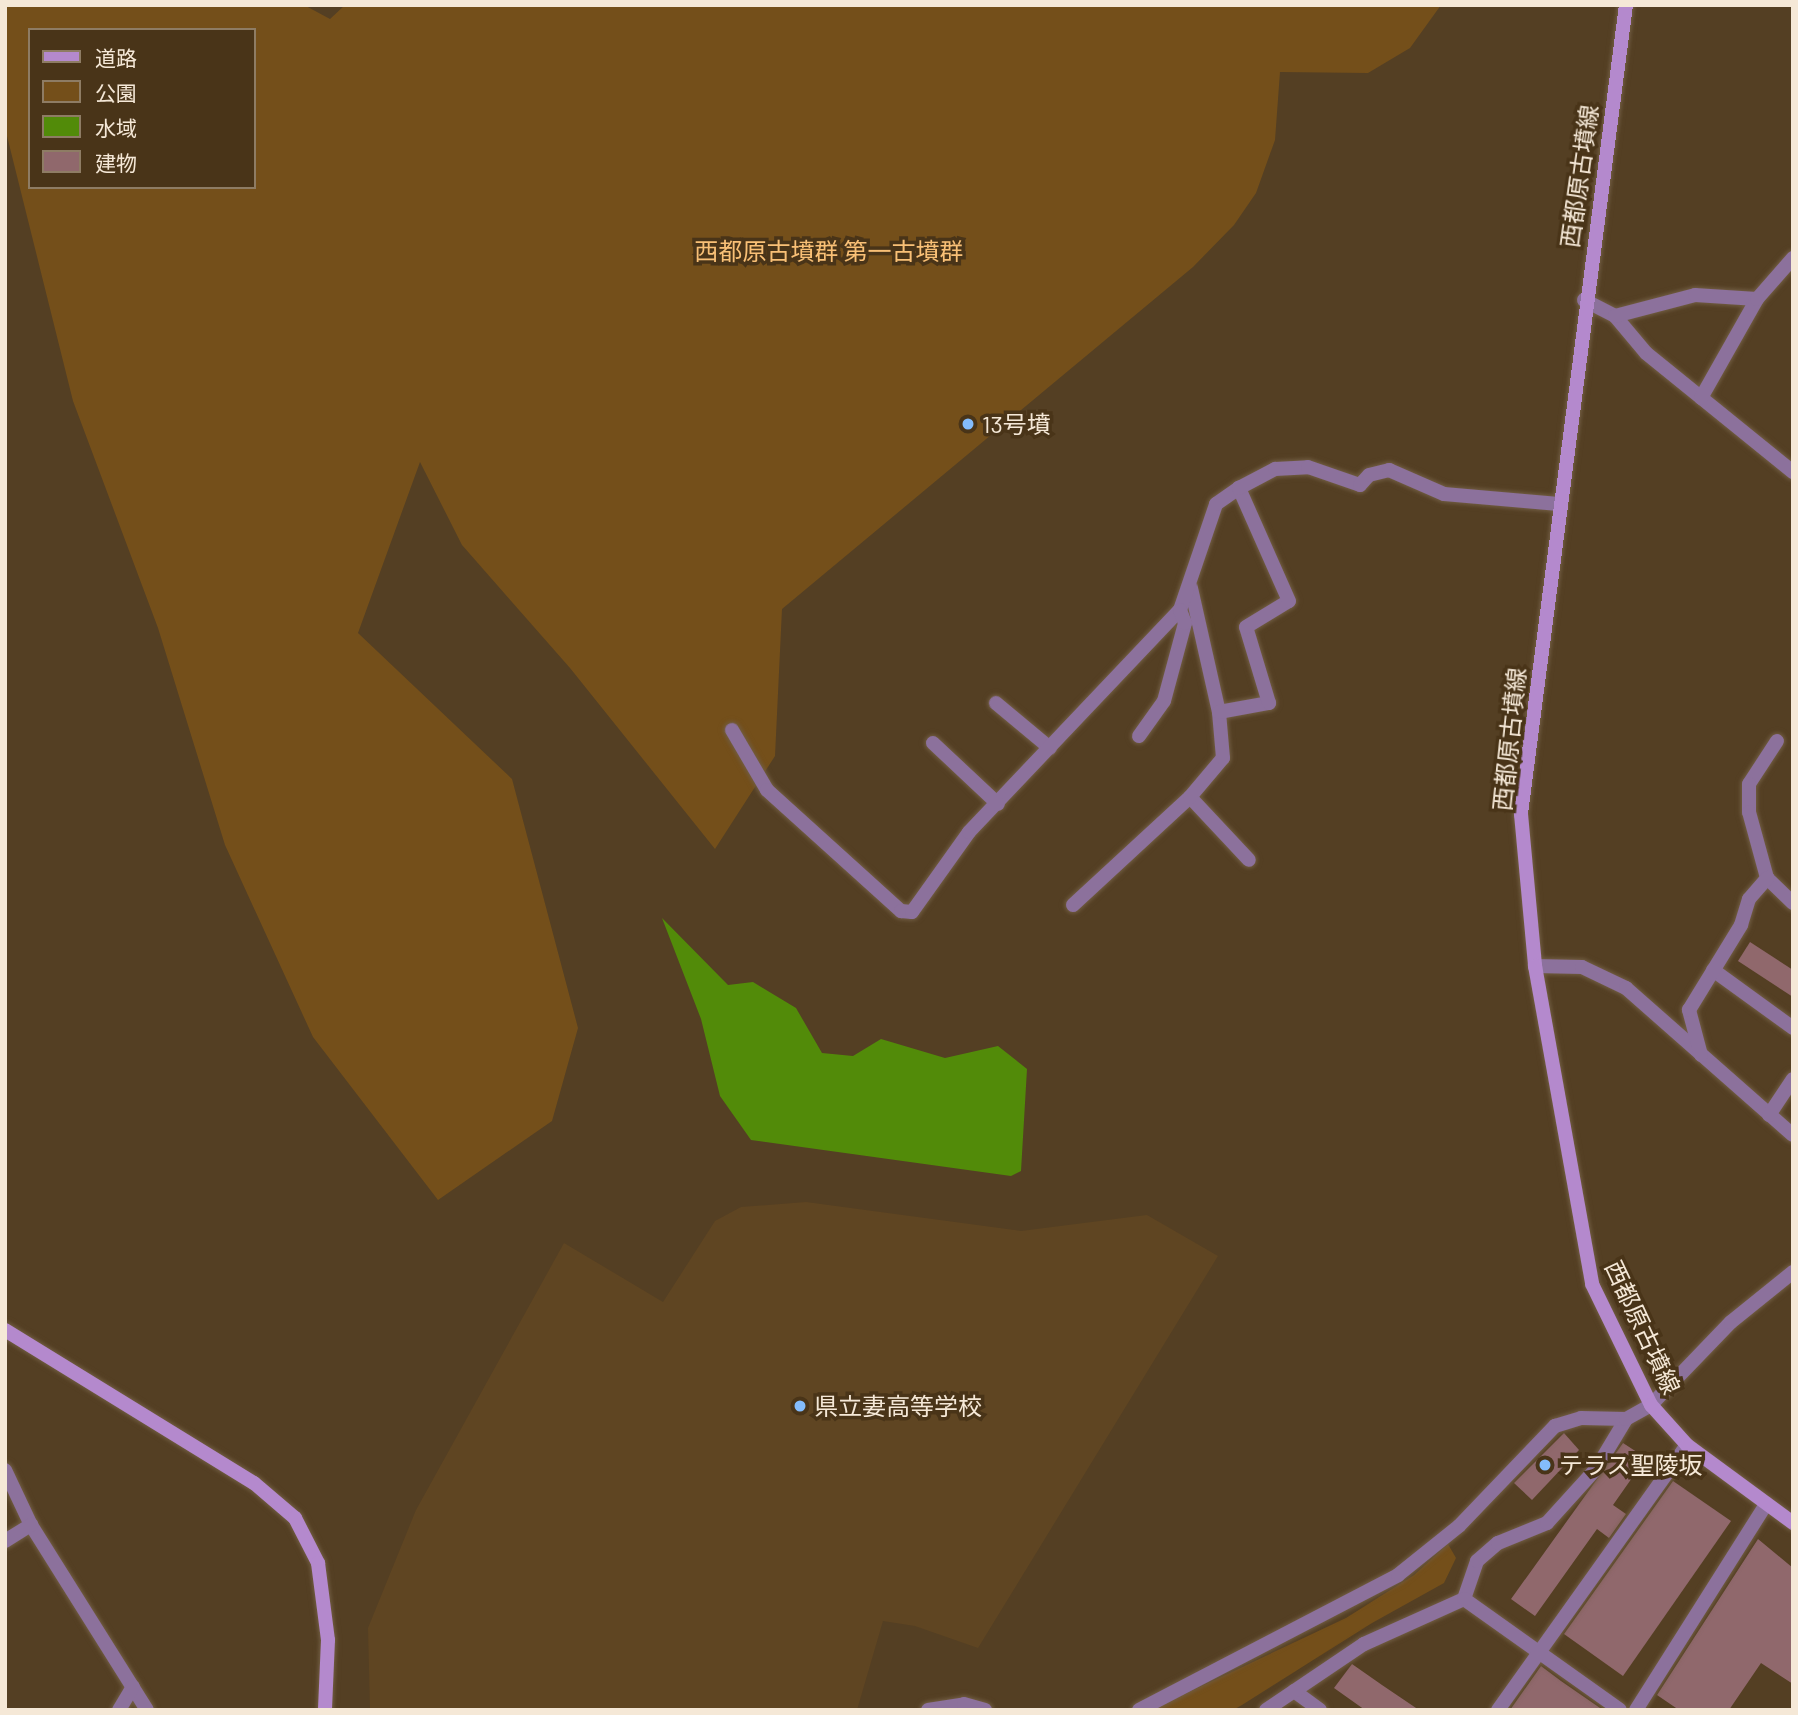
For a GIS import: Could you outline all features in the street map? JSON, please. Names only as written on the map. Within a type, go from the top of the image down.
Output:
[{"type":"main road","name":"西都原古墳線","points":[[1626,5],[1584,300],[1521,814],[1535,966],[1592,1284],[1651,1405],[1686,1445],[1793,1522]]},
{"type":"main road","points":[[5,1330],[254,1483],[295,1518],[318,1563],[328,1640],[325,1710]]},
{"type":"street","points":[[1700,398],[1757,299],[1793,258]]},
{"type":"street","points":[[1615,316],[1695,295],[1757,299]]},
{"type":"street","points":[[1584,300],[1615,316],[1646,353],[1793,472]]},
{"type":"street","points":[[732,730],[767,790],[901,911],[912,912],[969,832],[1180,610],[1191,588],[1216,504],[1239,488],[1275,469],[1308,467],[1360,485],[1369,475],[1389,470],[1444,494],[1559,504]]},
{"type":"street","points":[[1219,712],[1269,703],[1246,627],[1289,601],[1239,488]]},
{"type":"street","points":[[1073,905],[1190,797],[1223,758],[1219,712],[1191,588]]},
{"type":"street","points":[[1139,736],[1164,701],[1185,623],[1180,610]]},
{"type":"street","points":[[996,703],[1049,748]]},
{"type":"street","points":[[1777,741],[1749,784],[1749,813],[1767,878],[1793,903]]},
{"type":"street","points":[[933,743],[998,804]]},
{"type":"street","points":[[1190,797],[1249,860]]},
{"type":"street","points":[[1701,1056],[1689,1010],[1741,925],[1749,899],[1767,878]]},
{"type":"street","points":[[1535,966],[1582,967],[1626,988],[1793,1135]]},
{"type":"street","points":[[1713,970],[1793,1028]]},
{"type":"street","points":[[1769,1115],[1793,1079]]},
{"type":"street","points":[[1265,1710],[1364,1644],[1464,1599],[1477,1561],[1498,1543],[1547,1523],[1596,1469],[1626,1419],[1651,1405],[1731,1322],[1793,1272]]},
{"type":"street","points":[[1139,1710],[1398,1575],[1459,1526],[1555,1426],[1581,1418],[1626,1419]]},
{"type":"street","points":[[1498,1710],[1686,1445]]},
{"type":"street","points":[[5,1470],[31,1525],[147,1710]]},
{"type":"street","points":[[1636,1710],[1766,1504]]},
{"type":"street","points":[[5,1541],[31,1525]]},
{"type":"street","points":[[1464,1599],[1620,1710]]},
{"type":"street","points":[[119,1710],[133,1687]]},
{"type":"street","points":[[1294,1691],[1320,1710]]},
{"type":"street","points":[[928,1710],[964,1704],[985,1710]]},
{"type":"shaded area","name":"県立妻高等学校","points":[[806,1202],[1021,1231],[1147,1215],[1218,1256],[978,1648],[915,1626],[883,1621],[857,1710],[370,1710],[368,1628],[416,1510],[564,1243],[663,1302],[715,1221],[741,1207]]},
{"type":"green space","name":"西都原古墳群 第一古墳群","points":[[5,5],[304,5],[330,19],[345,5],[1441,5],[1410,48],[1368,73],[1280,72],[1275,140],[1256,193],[1234,225],[1193,267],[782,609],[775,756],[715,849],[570,668],[462,545],[420,462],[358,633],[512,779],[578,1028],[552,1121],[438,1200],[313,1037],[225,845],[158,628],[73,401],[5,128]]},
{"type":"green space","points":[[1448,1544],[1456,1558],[1444,1583],[1372,1623],[1242,1705],[1233,1710],[1151,1710],[1346,1618],[1414,1575]]},
{"type":"water","points":[[662,918],[728,985],[753,982],[796,1008],[822,1053],[853,1056],[881,1039],[945,1058],[998,1046],[1027,1069],[1021,1171],[1011,1176],[751,1140],[720,1096],[701,1019]]},
{"type":"building","points":[[1750,942],[1793,970],[1793,997],[1738,961]]},
{"type":"building","name":"テラス聖陵坂","points":[[1564,1433],[1579,1450],[1532,1500],[1514,1483]]},
{"type":"building","points":[[1623,1443],[1646,1458],[1613,1505],[1626,1514],[1609,1538],[1597,1529],[1535,1616],[1511,1599]]},
{"type":"building","points":[[1673,1481],[1731,1521],[1623,1676],[1564,1634]]},
{"type":"building","points":[[1758,1539],[1793,1568],[1793,1684],[1761,1663],[1729,1710],[1679,1710],[1657,1695]]},
{"type":"building","points":[[1352,1664],[1419,1710],[1365,1710],[1334,1688]]},
{"type":"building","points":[[1541,1666],[1561,1681],[1603,1710],[1510,1710]]},
{"type":"place","name":"13号墳","points":[[968,424]]},
{"type":"place","name":"県立妻高等学校","points":[[800,1406]]},
{"type":"place","name":"テラス聖陵坂","points":[[1545,1465]]}]
